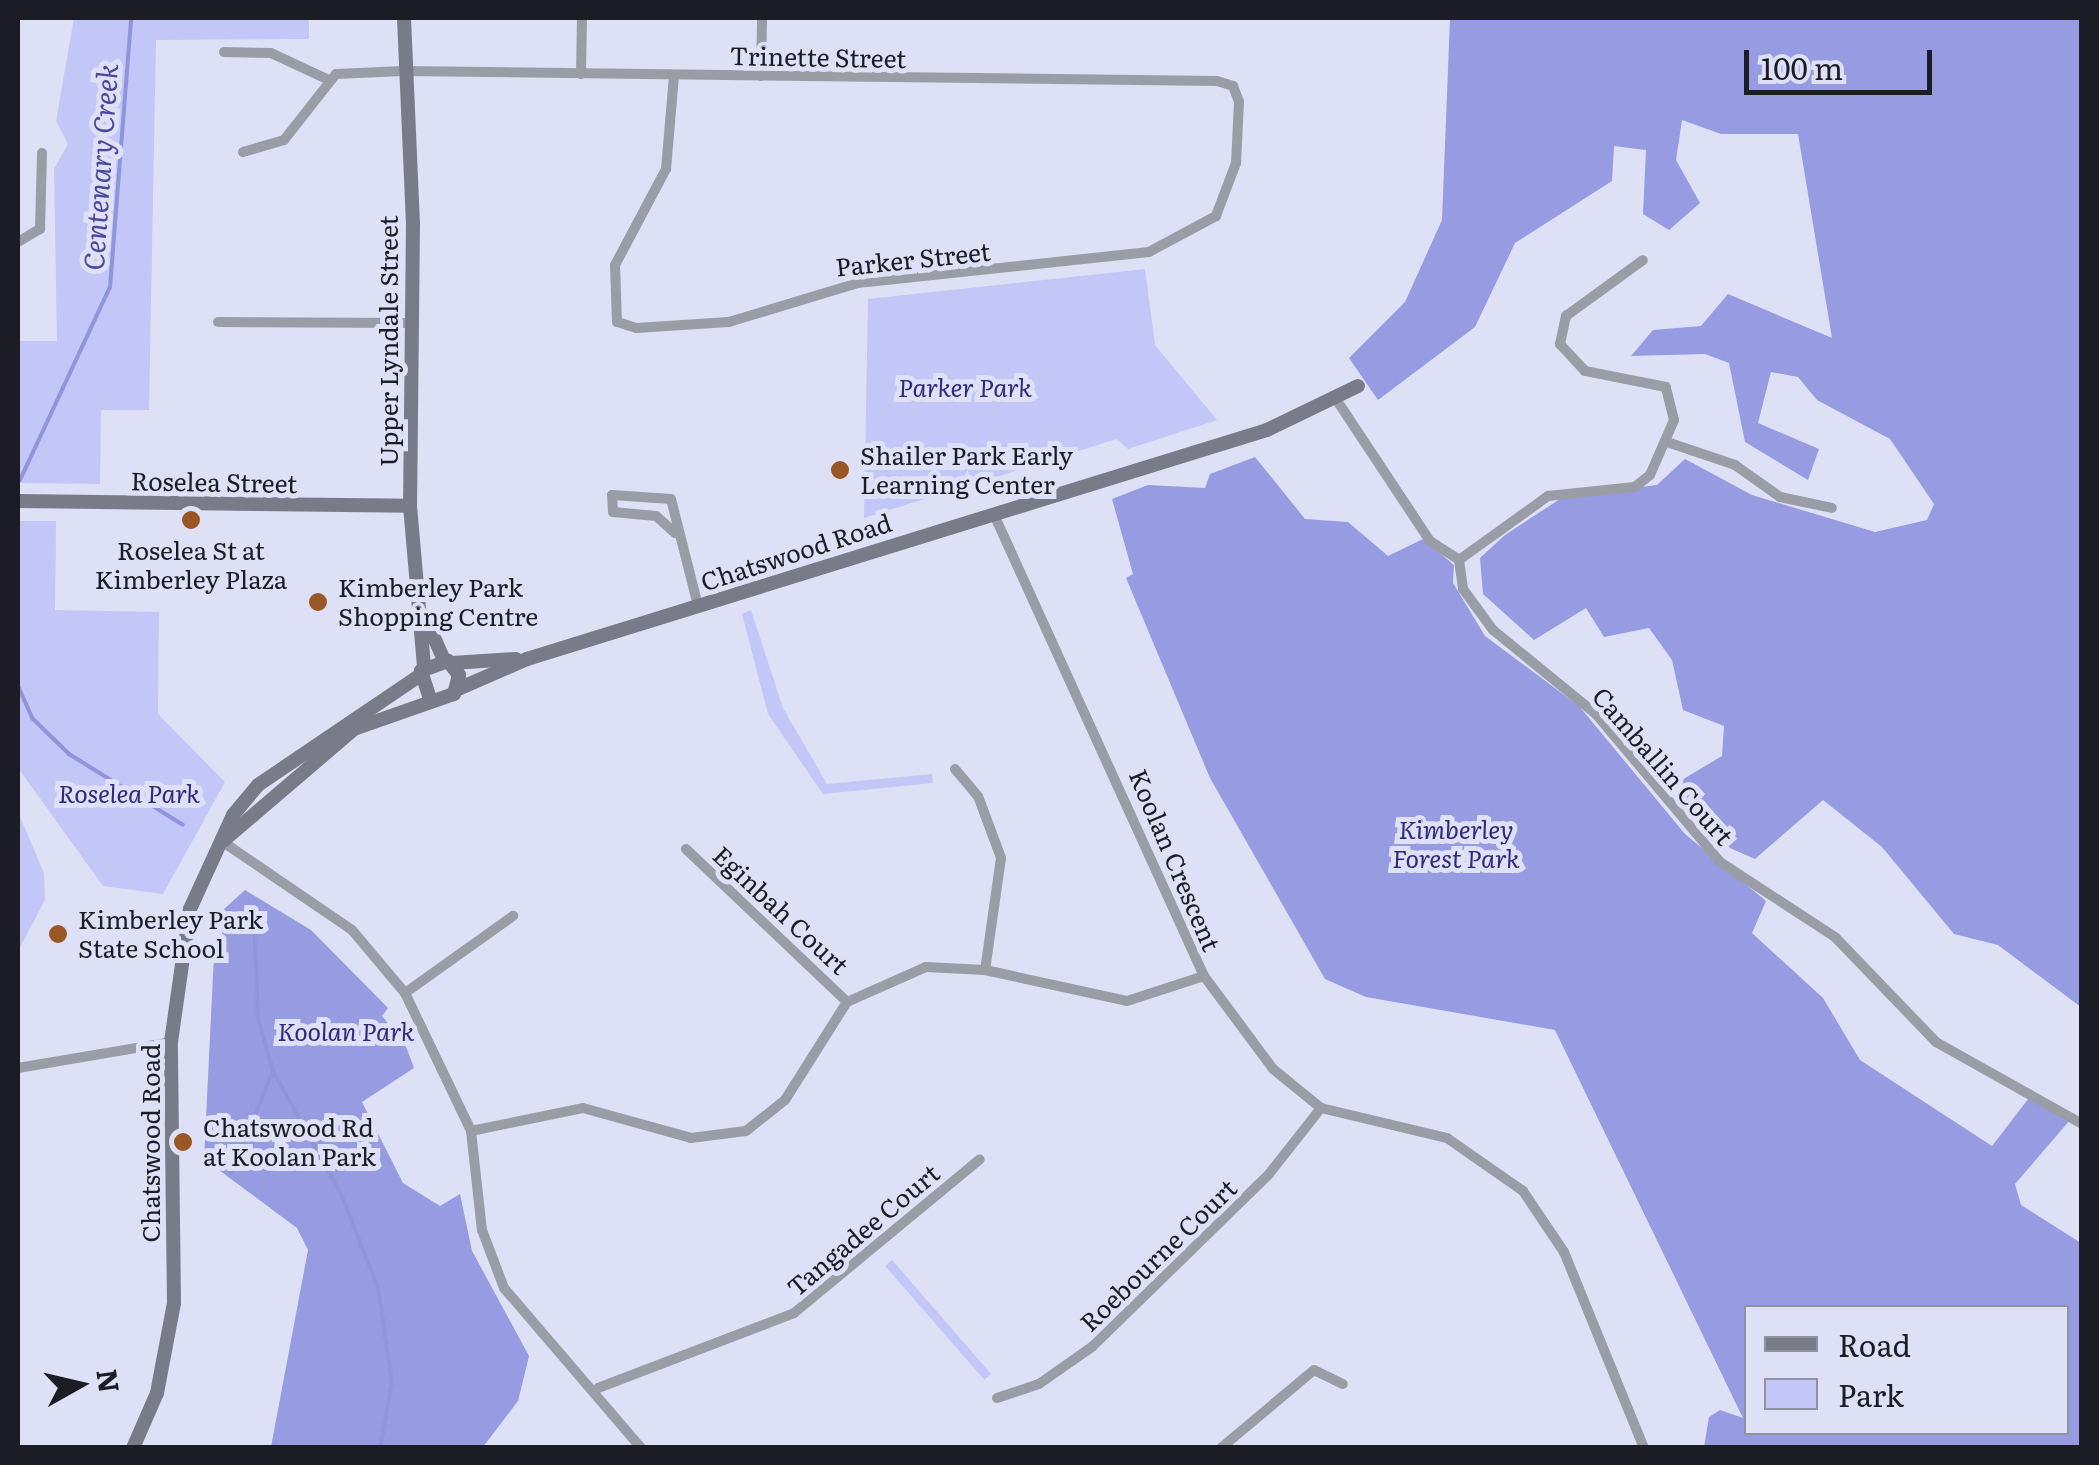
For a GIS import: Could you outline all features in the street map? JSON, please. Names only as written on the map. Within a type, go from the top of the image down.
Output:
[{"type":"street","name":"Upper Lyndale Street","points":[[404,18],[413,323],[410,506],[422,612],[421,671]]},
{"type":"street","points":[[581,74],[582,18]]},
{"type":"street","points":[[761,76],[762,18]]},
{"type":"street","points":[[224,52],[271,53],[329,80],[284,140],[243,152]]},
{"type":"street","name":"Trinette Street","points":[[329,80],[346,70],[1233,86]]},
{"type":"street","name":"Parker Street","points":[[674,75],[666,169],[615,265],[617,322],[636,328],[729,322],[858,283],[1179,244],[1216,216],[1230,189],[1233,86]]},
{"type":"street","points":[[18,242],[40,229],[42,153]]},
{"type":"street","points":[[1336,400],[1430,541],[1459,560],[1548,496],[1635,487],[1667,442],[1674,420],[1666,388],[1585,372],[1560,344],[1566,316],[1643,260]]},
{"type":"street","points":[[218,322],[413,323]]},
{"type":"street","name":"Chatswood Road","points":[[286,770],[364,724],[527,658],[996,519],[1336,400],[1358,386]]},
{"type":"street","points":[[1667,442],[1735,465],[1780,497],[1832,508]]},
{"type":"street","points":[[676,533],[656,516],[612,512],[612,495],[667,494],[698,606]]},
{"type":"street","name":"Roselea Street","points":[[18,502],[410,506]]},
{"type":"street","name":"Koolan Crescent","points":[[996,519],[1204,976],[1273,1068],[1321,1108],[1447,1138],[1524,1191],[1564,1252],[1644,1448]]},
{"type":"street","name":"Camballin Court","points":[[1459,560],[1463,590],[1493,630],[1596,714],[1720,862],[1835,937],[1936,1042],[2082,1124]]},
{"type":"street","name":"Upper Lyndale Street","points":[[422,612],[458,689]]},
{"type":"street","name":"Chatswood Road","points":[[133,1448],[156,1393],[174,1303],[172,1042],[183,930],[223,842],[286,770],[421,671],[448,662],[527,658]]},
{"type":"street","points":[[421,671],[430,698]]},
{"type":"street","points":[[956,770],[978,796],[1000,858],[985,970]]},
{"type":"street","points":[[223,842],[352,930],[405,993],[471,1131],[482,1230],[504,1288],[546,1342],[598,1388],[641,1448]]},
{"type":"street","name":"Eginbah Court","points":[[686,849],[848,1002]]},
{"type":"street","points":[[405,993],[512,916]]},
{"type":"street","points":[[471,1131],[583,1108],[692,1138],[729,1137],[785,1100],[848,1002],[902,973],[985,970],[1127,1002],[1204,976]]},
{"type":"street","points":[[18,1068],[172,1042]]},
{"type":"street","name":"Roebourne Court","points":[[997,1398],[1039,1384],[1092,1346],[1269,1174],[1321,1108]]},
{"type":"street","name":"Tangadee Court","points":[[598,1388],[794,1313],[980,1159]]},
{"type":"street","points":[[1222,1448],[1314,1370],[1343,1384]]},
{"type":"green space","points":[[74,18],[309,18],[309,39],[156,40],[149,410],[101,410],[100,484],[18,483],[18,341],[57,341],[54,169],[68,144],[56,121]]},
{"type":"green space","points":[[1450,18],[2081,18],[2081,1007],[1998,945],[1954,934],[1882,847],[1823,800],[1755,859],[1730,848],[1675,784],[1722,756],[1724,726],[1683,710],[1672,660],[1649,628],[1604,637],[1586,608],[1534,640],[1483,594],[1480,558],[1505,535],[1563,497],[1657,485],[1685,459],[1752,495],[1875,532],[1927,520],[1934,504],[1890,439],[1817,400],[1798,377],[1771,372],[1758,423],[1819,449],[1808,480],[1745,442],[1729,363],[1705,354],[1631,356],[1653,330],[1701,326],[1728,294],[1832,338],[1798,134],[1721,134],[1682,120],[1676,160],[1700,203],[1669,230],[1643,214],[1646,150],[1614,146],[1612,181],[1515,243],[1475,327],[1378,400],[1349,358],[1405,302],[1442,220]]},
{"type":"green space","name":"Parker Park","points":[[1145,269],[1155,345],[1217,420],[1128,449],[1117,439],[864,518],[868,299]]},
{"type":"green space","name":"Kimberley Forest Park","points":[[1255,457],[1305,519],[1348,522],[1388,556],[1423,539],[1454,565],[1453,583],[1485,636],[1579,706],[1685,834],[1766,901],[1752,933],[1823,998],[1860,1060],[1992,1146],[2029,1098],[2070,1120],[2015,1184],[2021,1205],[2081,1243],[2081,1447],[1704,1447],[1709,1417],[1720,1410],[1743,1418],[1555,1030],[1366,997],[1325,979],[1210,778],[1126,578],[1133,574],[1112,499],[1148,485],[1205,488],[1210,474]]},
{"type":"green space","name":"Roselea Park","points":[[18,521],[56,521],[55,610],[159,612],[158,714],[225,782],[163,894],[103,886],[18,768]]},
{"type":"green space","points":[[751,610],[783,708],[827,784],[932,774],[933,783],[823,794],[768,714],[742,614]]},
{"type":"green space","points":[[18,812],[44,873],[45,900],[18,951]]},
{"type":"green space","name":"Koolan Park","points":[[245,890],[311,930],[388,1008],[382,1016],[405,1044],[414,1068],[362,1102],[403,1183],[440,1206],[460,1194],[472,1251],[529,1356],[518,1401],[483,1447],[271,1447],[308,1250],[297,1228],[204,1159],[214,955],[223,910]]},
{"type":"green space","points":[[892,1260],[991,1374],[984,1380],[885,1266]]},
{"type":"waterway","name":"Centenary Creek","points":[[20,480],[110,287],[131,18]]},
{"type":"waterway","name":"Centenary Creek","points":[[18,686],[32,718],[69,754],[183,825]]},
{"type":"waterway","name":"Centenary Creek","points":[[254,914],[258,1018],[273,1071],[341,1194],[378,1288],[392,1382],[380,1448]]},
{"type":"waterway","points":[[231,1173],[273,1071]]},
{"type":"place","name":"Shailer Park Early Learning Center","points":[[840,470]]},
{"type":"place","name":"Roselea St at Kimberley Plaza","points":[[191,520]]},
{"type":"place","name":"Kimberley Park Shopping Centre","points":[[318,602]]},
{"type":"place","name":"Kimberley Park State School","points":[[58,934]]},
{"type":"place","name":"Chatswood Rd at Koolan Park","points":[[183,1142]]}]
